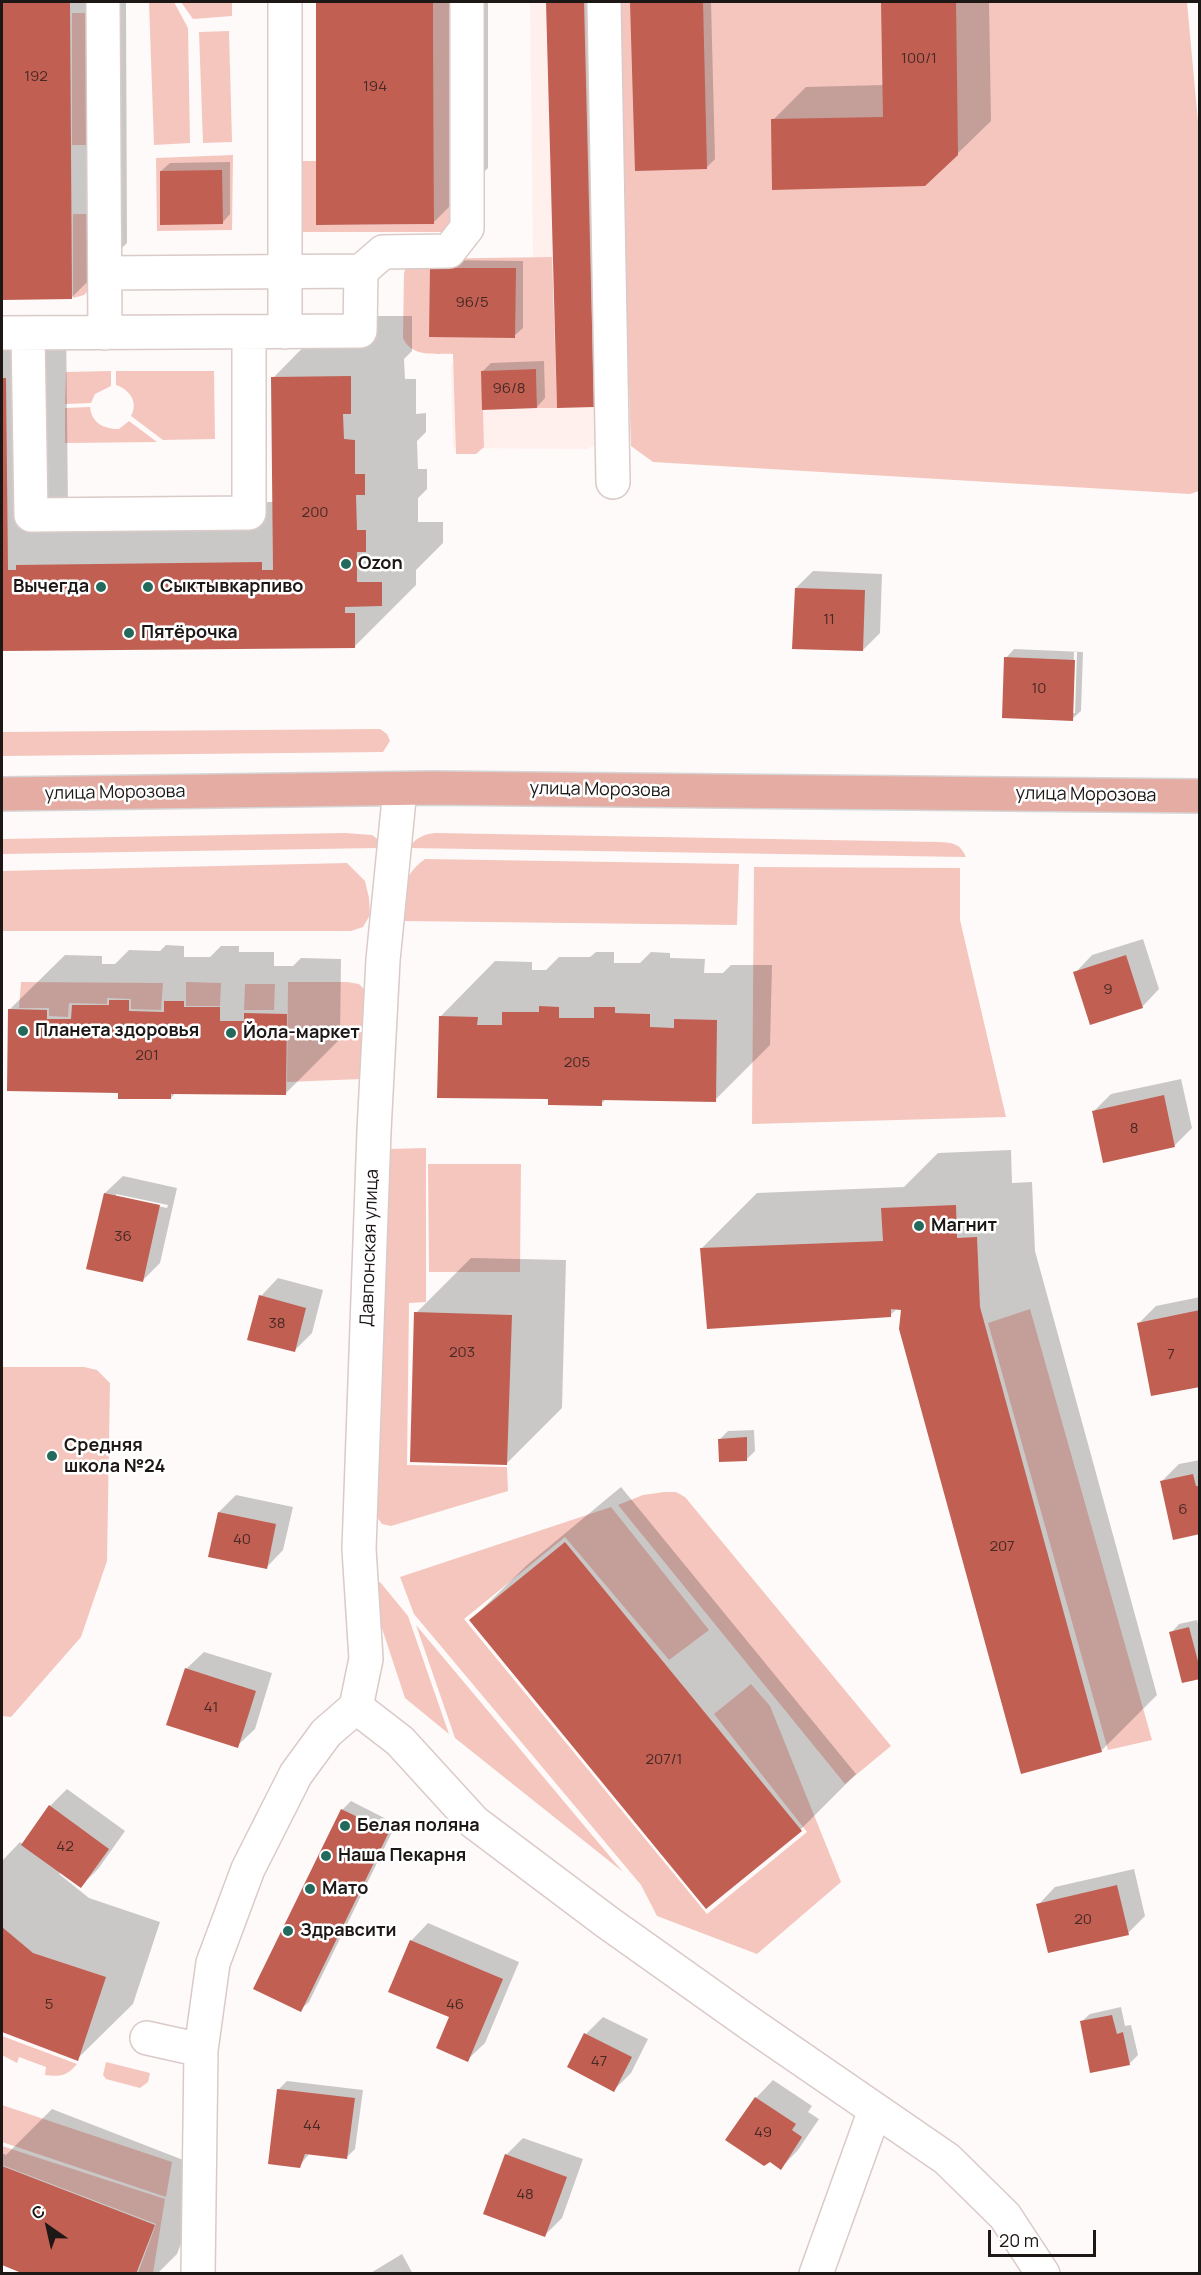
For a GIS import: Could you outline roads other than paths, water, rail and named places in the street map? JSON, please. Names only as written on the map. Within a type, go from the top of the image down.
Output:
[{"type":"main road","name":"улица Морозова","points":[[2,794],[400,789],[1200,796]]},
{"type":"street","points":[[103,2],[105,333]]},
{"type":"street","points":[[285,2],[285,332]]},
{"type":"street","points":[[105,273],[361,270],[383,252],[449,250],[468,228],[467,2]]},
{"type":"street","points":[[604,2],[614,482]]},
{"type":"street","points":[[249,332],[249,513],[31,515],[15,333],[360,331],[361,270]]},
{"type":"street","name":"Давпонская улица","points":[[356,1707],[366,1659],[359,1549],[374,1131],[383,960],[400,789]]},
{"type":"street","points":[[198,2274],[201,2050],[213,1963],[248,1869],[296,1774],[326,1733],[356,1707],[400,1741],[474,1822],[617,1929],[947,2159],[1005,2216],[1043,2274]]},
{"type":"street","points":[[147,2038],[201,2050]]},
{"type":"street","points":[[816,2274],[875,2110]]},
{"type":"place","name":"Ozon","points":[[346,564]]},
{"type":"place","name":"Вычегда","points":[[101,587]]},
{"type":"place","name":"Сыктывкарпиво","points":[[148,587]]},
{"type":"place","name":"Пятёрочка","points":[[129,633]]},
{"type":"place","name":"Планета здоровья","points":[[23,1031]]},
{"type":"place","name":"Йола-маркет","points":[[231,1033]]},
{"type":"place","name":"Магнит","points":[[919,1226]]},
{"type":"place","name":"Средняя школа №24","points":[[52,1456]]},
{"type":"place","name":"Белая поляна","points":[[345,1826]]},
{"type":"place","name":"Наша Пекарня","points":[[326,1856]]},
{"type":"place","name":"Мато","points":[[310,1889]]},
{"type":"place","name":"Здравсити","points":[[288,1931]]}]
